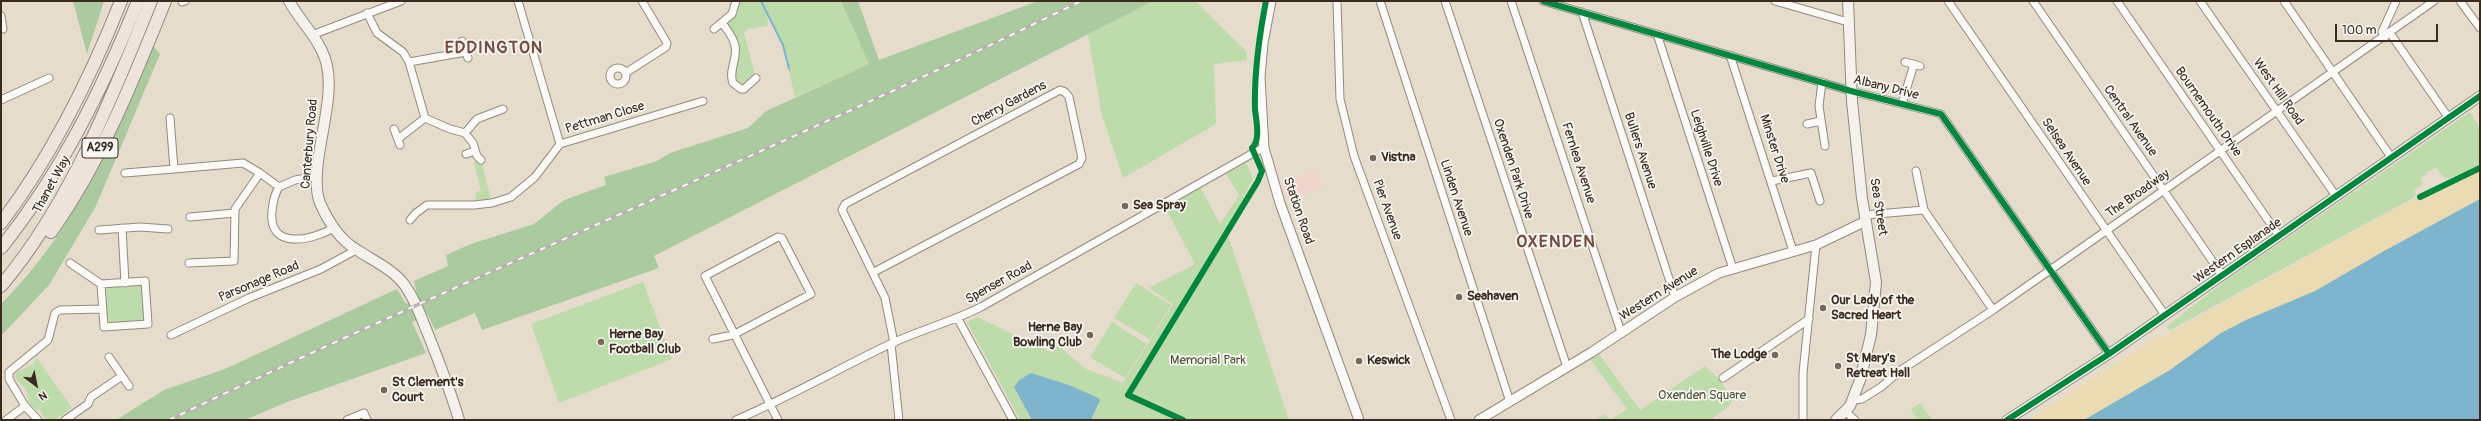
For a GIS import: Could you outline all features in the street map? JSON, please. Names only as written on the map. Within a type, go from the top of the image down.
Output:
[{"type":"highway","points":[[1,223],[50,149],[86,80],[121,1]]},
{"type":"highway","name":"Thanet Way","points":[[1,248],[32,207],[72,144],[99,92],[138,1]]},
{"type":"highway","name":"Thanet Way","points":[[5,282],[46,225],[70,182],[100,121],[151,1]]},
{"type":"highway","name":"A299","points":[[5,282],[23,269],[52,230],[94,158],[120,108],[165,1]]},
{"type":"main road","name":"Canterbury Road","points":[[289,1],[323,53],[329,77],[318,176],[317,191],[320,201],[334,228],[356,250],[386,268],[403,284],[420,314],[441,366],[459,420]]},
{"type":"main road","name":"Sea Street","points":[[1846,412],[1853,400],[1871,335],[1874,308],[1874,268],[1865,218],[1851,91],[1848,1]]},
{"type":"main road","points":[[1836,420],[1846,412]]},
{"type":"street","points":[[312,35],[401,1]]},
{"type":"street","points":[[518,1],[560,144]]},
{"type":"street","points":[[627,72],[666,47],[667,43],[642,1]]},
{"type":"street","points":[[714,29],[723,24],[732,14],[736,1]]},
{"type":"street","name":"Station Road","points":[[1271,1],[1263,43],[1260,77],[1264,148],[1280,203],[1359,420]]},
{"type":"street","name":"Pier Avenue","points":[[1337,1],[1340,99],[1354,156],[1451,420]]},
{"type":"street","name":"Linden Avenue","points":[[1380,1],[1510,402]]},
{"type":"street","name":"Oxenden Park Drive","points":[[1445,1],[1567,367]]},
{"type":"street","name":"Fernlea Avenue","points":[[1512,1],[1621,332]]},
{"type":"street","name":"Albany Drive","points":[[1543,1],[1851,91],[1941,114],[2109,354]]},
{"type":"street","points":[[1775,1],[1848,22]]},
{"type":"street","name":"Selsea Avenue","points":[[1948,1],[2165,315]]},
{"type":"street","name":"Central Avenue","points":[[2033,1],[2222,275]]},
{"type":"street","name":"Bournemouth Drive","points":[[2117,1],[2279,236]]},
{"type":"street","name":"West Hill Road","points":[[2200,1],[2336,196]]},
{"type":"street","points":[[2284,1],[2391,157]]},
{"type":"street","points":[[2396,1],[2382,32],[2387,35],[2448,118]]},
{"type":"street","name":"The Broadway","points":[[1853,400],[1862,399],[1901,370],[1993,310],[2434,1]]},
{"type":"street","points":[[2460,1],[2480,28]]},
{"type":"street","name":"Bullers Avenue","points":[[1582,12],[1675,297]]},
{"type":"street","points":[[368,13],[377,33],[403,52],[409,62],[425,118]]},
{"type":"street","points":[[1,19],[3,30]]},
{"type":"street","points":[[723,24],[735,44],[736,53],[731,71],[733,83],[740,89],[744,89],[756,78]]},
{"type":"street","name":"Leighville Drive","points":[[1657,34],[1733,269]]},
{"type":"street","points":[[409,62],[467,55],[462,40]]},
{"type":"street","name":"Minster Drive","points":[[1730,55],[1772,181],[1793,251]]},
{"type":"street","name":"Albany Drive","points":[[1902,104],[1917,65],[1905,62]]},
{"type":"street","points":[[1,100],[49,78]]},
{"type":"street","points":[[1822,82],[1819,106],[1825,146]]},
{"type":"street","name":"Cherry Gardens","points":[[874,272],[1079,164],[1082,158],[1069,97],[1065,92],[1060,90],[845,204],[842,210],[874,272],[885,298],[893,343],[898,420]]},
{"type":"street","name":"Western Esplanade","points":[[2007,420],[2109,354],[2480,96]]},
{"type":"street","name":"Pettman Close","points":[[410,220],[416,213],[427,205],[474,205],[492,203],[511,197],[535,177],[560,144],[690,101],[703,101]]},
{"type":"street","points":[[465,133],[477,119],[504,109]]},
{"type":"street","points":[[170,118],[174,169]]},
{"type":"street","points":[[425,118],[450,129],[465,133],[473,143],[475,151],[481,160]]},
{"type":"street","points":[[394,129],[399,142],[425,118]]},
{"type":"street","points":[[1807,124],[1821,121]]},
{"type":"street","name":"Spenser Road","points":[[736,420],[770,406],[893,343],[958,319],[1264,148]]},
{"type":"street","points":[[466,154],[475,151]]},
{"type":"street","points":[[125,173],[243,163],[279,187]]},
{"type":"street","points":[[1916,171],[1924,210],[1993,310]]},
{"type":"street","points":[[1772,181],[1811,173],[1820,201]]},
{"type":"street","points":[[189,263],[234,261],[235,209],[260,174]]},
{"type":"street","points":[[318,176],[295,180],[279,187],[274,197],[272,221],[276,233],[287,238],[302,238],[322,234],[334,228]]},
{"type":"street","points":[[1865,218],[1894,212],[1924,210]]},
{"type":"street","points":[[190,216],[235,213]]},
{"type":"street","name":"Western Avenue","points":[[1479,420],[1567,367],[1675,297],[1718,273],[1816,245],[1865,218]]},
{"type":"street","points":[[122,228],[125,283]]},
{"type":"street","points":[[99,230],[122,228],[168,229]]},
{"type":"street","points":[[713,339],[733,335],[811,294],[782,238],[778,237],[705,276],[733,335],[778,420]]},
{"type":"street","points":[[1803,420],[1803,373],[1810,319],[1816,245]]},
{"type":"street","name":"Parsonage Road","points":[[171,335],[249,298],[322,269],[356,250]]},
{"type":"street","points":[[70,263],[101,284],[145,281],[148,324],[104,327],[101,284]]},
{"type":"street","points":[[8,374],[12,368],[48,340],[53,328],[53,317],[57,311],[102,309]]},
{"type":"street","points":[[958,319],[1013,420]]},
{"type":"street","points":[[1723,378],[1810,319]]},
{"type":"street","points":[[109,357],[129,386]]},
{"type":"street","points":[[1,372],[8,374],[25,406],[38,420]]},
{"type":"street","points":[[66,420],[88,404],[91,397],[122,376]]},
{"type":"street","points":[[6,420],[25,406]]},
{"type":"street","points":[[1846,412],[1855,420]]},
{"type":"street","points":[[347,420],[364,413],[367,420]]},
{"type":"shaded area","points":[[1317,169],[1323,188],[1287,201],[1281,182]]},
{"type":"green space","points":[[73,1],[104,1],[87,54]]},
{"type":"green space","points":[[736,1],[841,1],[869,64],[795,97],[783,45],[767,15],[768,26],[748,29],[744,33],[756,78],[748,88],[733,83],[736,53],[723,24]]},
{"type":"green space","points":[[841,1],[858,1],[879,60],[1038,1],[1153,1],[654,256],[659,268],[482,330],[475,313],[435,330],[428,315],[412,322],[426,353],[287,402],[245,420],[116,420],[164,390],[225,369],[397,289],[406,304],[418,299],[414,281],[448,266],[446,255],[471,244],[534,224],[564,200],[606,185],[604,177],[657,161],[670,153],[748,128],[766,111],[869,64]]},
{"type":"green space","points":[[1153,1],[1195,1],[1247,52],[1247,60],[1214,64],[1216,124],[1123,178],[1102,116],[1088,34]]},
{"type":"green space","points":[[153,45],[160,54],[96,206],[49,285],[1,336],[1,304],[50,247],[71,215],[108,149]]},
{"type":"green space","points":[[2470,112],[2480,129],[2480,166],[2449,178],[2443,177],[2437,168],[2426,172],[2427,174],[2420,178],[2423,184],[2414,190],[2416,195],[2413,198],[2170,330],[2167,326],[2229,278]]},
{"type":"green space","points":[[481,160],[492,203],[474,205],[476,192],[481,191],[474,162]]},
{"type":"green space","name":"Memorial Park","points":[[1246,163],[1253,178],[1227,232],[1289,420],[1020,420],[967,322],[977,317],[1053,353],[1057,345],[1086,369],[1123,383],[1173,304],[1149,288],[1195,264],[1166,209],[1200,187],[1220,224],[1239,195],[1226,174]]},
{"type":"green space","points":[[145,282],[148,324],[104,327],[103,321],[108,317],[102,305],[107,302],[106,294],[101,291],[101,284]]},
{"type":"green space","name":"Herne Bay Football Club","points":[[643,282],[672,359],[559,403],[531,324]]},
{"type":"green space","points":[[1136,283],[1171,305],[1150,339],[1114,318]]},
{"type":"green space","points":[[1112,322],[1147,344],[1125,378],[1090,357]]},
{"type":"green space","name":"Oxenden Square","points":[[1598,353],[1640,410],[1705,366],[1720,380],[1732,400],[1729,406],[1710,420],[1611,420],[1627,409],[1589,358]]},
{"type":"green space","points":[[37,358],[72,408],[54,420],[46,420],[40,410],[30,405],[27,391],[15,377],[16,373],[33,364]]},
{"type":"green space","points":[[1920,403],[1932,420],[1917,420],[1911,409]]},
{"type":"green space","points":[[1604,414],[1611,420],[1596,420]]},
{"type":"sand","points":[[2480,168],[2480,218],[2108,420],[2029,420],[2157,337],[2163,337],[2381,216]]},
{"type":"water","points":[[2480,199],[2480,420],[2084,420],[2170,370],[2221,333],[2246,320],[2315,291],[2384,251]]},
{"type":"water","points":[[1031,373],[1069,385],[1098,398],[1100,400],[1091,420],[1032,420],[1014,387],[1019,380]]},
{"type":"waterway","points":[[761,1],[783,45],[789,69]]},
{"type":"railway","points":[[169,420],[397,314],[854,109],[1081,1]]},
{"type":"cycle path","points":[[1183,420],[1128,395],[1258,181],[1262,171],[1252,148],[1255,144],[1257,135],[1255,109],[1256,68],[1266,1]]},
{"type":"cycle path","points":[[1543,1],[1851,91],[1941,114],[2109,354]]},
{"type":"cycle path","points":[[2007,420],[2109,354],[2480,96]]},
{"type":"cycle path","points":[[2420,197],[2480,168]]},
{"type":"place","name":"Vistna","points":[[1373,158]]},
{"type":"place","name":"Sea Spray","points":[[1125,206]]},
{"type":"place","name":"Seahaven","points":[[1459,297]]},
{"type":"place","name":"Our Lady of the Sacred Heart","points":[[1823,308]]},
{"type":"place","name":"Herne Bay Bowling Club","points":[[1090,335]]},
{"type":"place","name":"Herne Bay Football Club","points":[[601,342]]},
{"type":"place","name":"The Lodge","points":[[1775,355]]},
{"type":"place","name":"Keswick","points":[[1359,361]]},
{"type":"place","name":"St Mary's Retreat Hall","points":[[1838,366]]},
{"type":"place","name":"St Clement's Court","points":[[384,390]]},
{"type":"district","name":"EDDINGTON","points":[[494,49]]},
{"type":"district","name":"OXENDEN","points":[[1556,243]]}]
